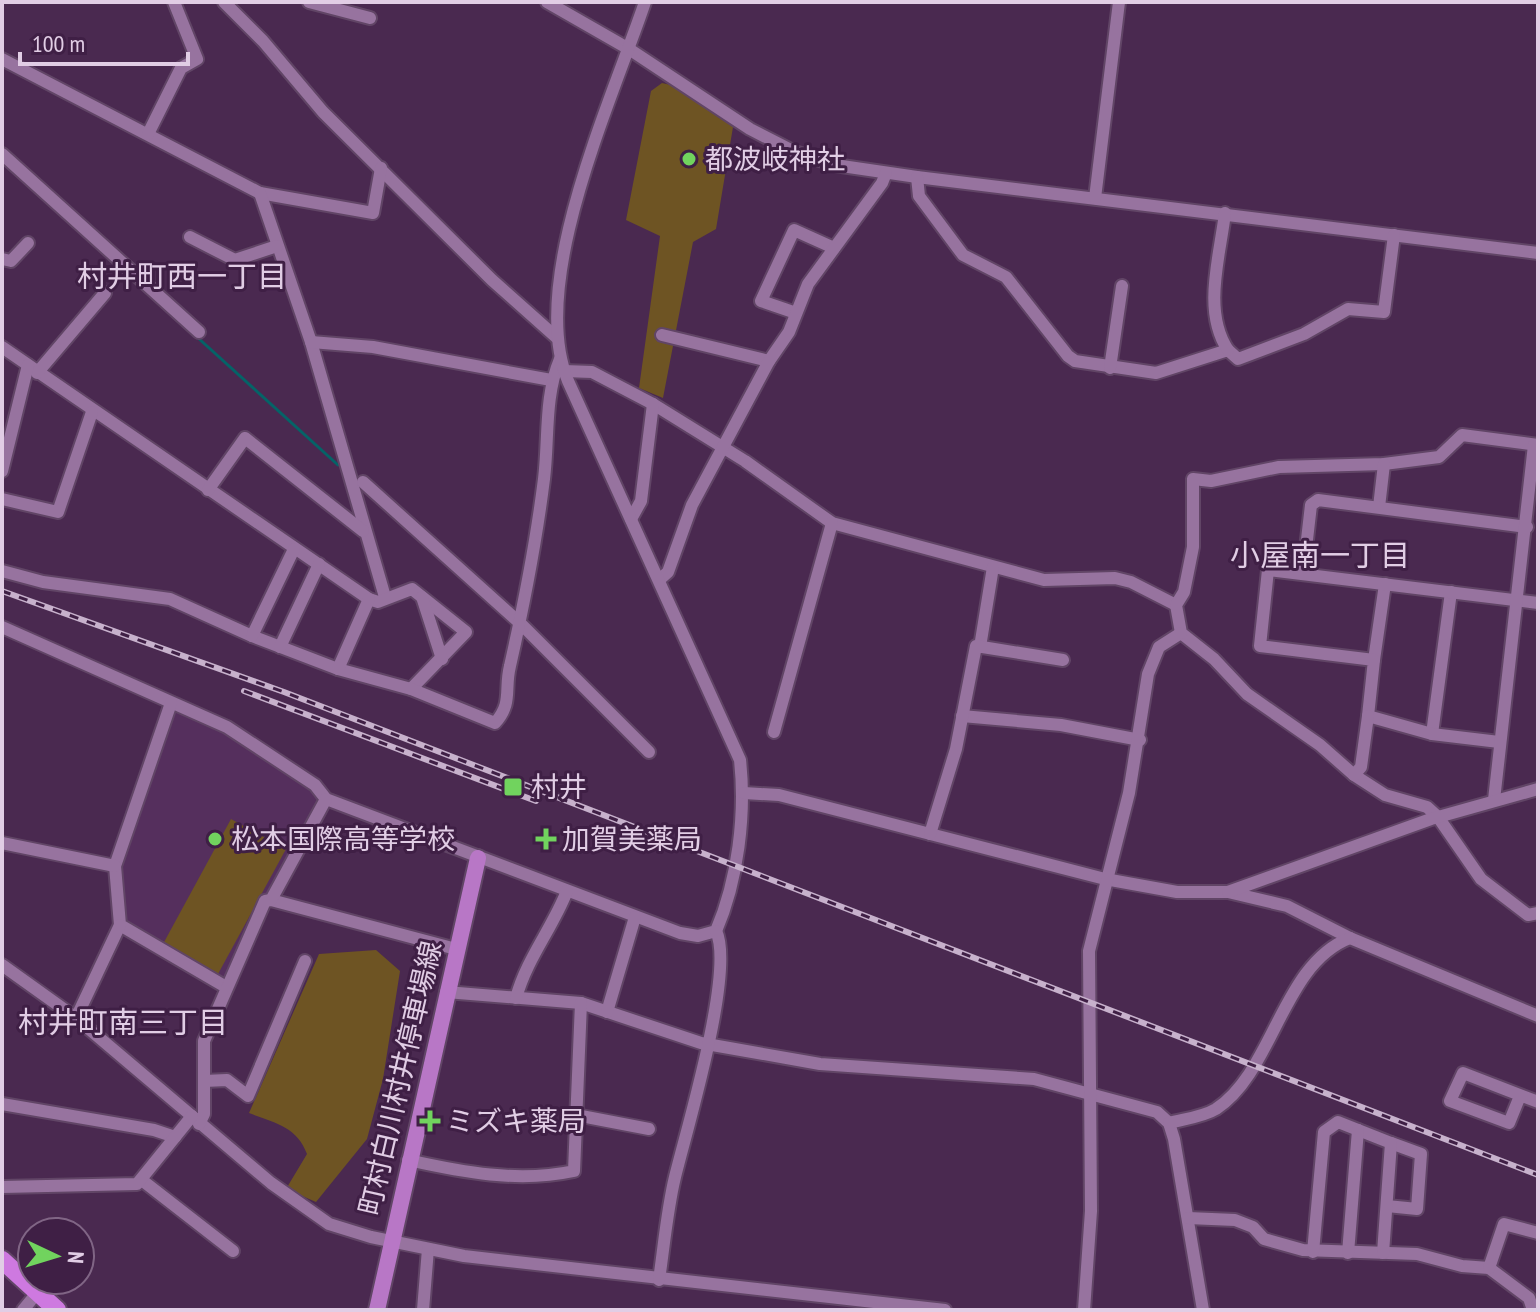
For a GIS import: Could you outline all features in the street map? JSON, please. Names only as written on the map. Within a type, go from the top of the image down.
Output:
[{"type":"highway","points":[[41,1296],[57,1310]]},
{"type":"main road","name":"町村白川村井停車場線","points":[[377,1310],[408,1160],[478,858]]},
{"type":"street","points":[[148,134],[181,68],[197,59],[174,2]]},
{"type":"street","points":[[224,2],[263,41],[323,112],[492,280],[556,337]]},
{"type":"street","points":[[309,2],[370,18]]},
{"type":"street","points":[[547,2],[629,49],[750,129],[795,152],[826,163],[917,177],[1538,253]]},
{"type":"street","points":[[645,2],[570,225],[559,285],[556,337],[562,365],[733,742],[744,793],[733,865],[716,931],[721,941],[708,1044],[675,1180],[659,1280]]},
{"type":"street","points":[[1095,198],[1119,2]]},
{"type":"street","points":[[2,59],[260,193],[373,213],[381,168]]},
{"type":"street","points":[[2,154],[199,332]]},
{"type":"street","points":[[659,580],[668,572],[692,505],[769,361],[789,332],[808,284],[882,183],[886,173]]},
{"type":"street","points":[[917,177],[919,196],[963,255],[1006,277],[1075,361],[1156,373],[1228,350]]},
{"type":"street","points":[[260,193],[311,342],[363,531],[385,597]]},
{"type":"street","points":[[1225,213],[1214,300],[1215,318],[1228,350],[1238,359],[1304,334],[1348,309],[1384,312],[1394,235]]},
{"type":"street","points":[[796,313],[761,301],[794,230],[834,248]]},
{"type":"street","points":[[190,237],[235,260],[277,246]]},
{"type":"street","points":[[2,259],[11,261],[28,243]]},
{"type":"street","points":[[1110,368],[1122,286]]},
{"type":"street","points":[[2,471],[32,369],[105,293]]},
{"type":"street","points":[[662,335],[769,361]]},
{"type":"street","points":[[311,342],[373,347],[551,380]]},
{"type":"street","points":[[2,347],[92,412],[369,599],[378,602],[412,589],[421,594],[466,632],[411,689]]},
{"type":"street","points":[[2,571],[43,582],[170,599],[280,647],[338,669],[411,689],[495,723],[506,710],[508,671],[521,624],[544,477],[551,380],[562,365]]},
{"type":"street","points":[[562,365],[592,372],[653,404],[723,447],[832,523],[1044,580],[1115,578],[1131,582],[1176,605]]},
{"type":"street","points":[[631,519],[641,501],[653,404]]},
{"type":"street","points":[[2,499],[58,512],[92,412]]},
{"type":"street","points":[[1494,800],[1536,445],[1462,435],[1439,457],[1384,464],[1279,467],[1211,481],[1193,479],[1193,547],[1184,592],[1176,605],[1181,633],[1214,659],[1247,694],[1320,745],[1354,775],[1385,795],[1427,807],[1438,817],[1481,879],[1528,915],[1538,913]]},
{"type":"street","points":[[208,490],[245,438],[363,531]]},
{"type":"street","points":[[1379,507],[1384,464]]},
{"type":"street","points":[[363,482],[521,624],[649,752]]},
{"type":"street","points":[[1303,574],[1311,505],[1318,500],[1527,527]]},
{"type":"street","points":[[774,732],[832,523]]},
{"type":"street","points":[[252,636],[294,549]]},
{"type":"street","points":[[280,647],[319,564]]},
{"type":"street","points":[[980,647],[993,567]]},
{"type":"street","points":[[1374,660],[1260,646],[1268,570],[1538,603]]},
{"type":"street","points":[[1354,775],[1361,767],[1385,584]]},
{"type":"street","points":[[1432,734],[1451,592]]},
{"type":"street","points":[[421,594],[442,659]]},
{"type":"street","points":[[338,669],[369,599]]},
{"type":"street","points":[[2,627],[227,727],[315,785],[326,799],[680,933],[698,936],[716,931]]},
{"type":"street","points":[[1084,1310],[1091,1211],[1089,951],[1140,740],[1148,674],[1159,647],[1181,633]]},
{"type":"street","points":[[930,834],[962,716],[976,646],[1063,660]]},
{"type":"street","points":[[76,1018],[120,925],[115,866],[171,703]]},
{"type":"street","points":[[962,716],[1061,725],[1140,740]]},
{"type":"street","points":[[1368,716],[1432,734],[1499,742]]},
{"type":"street","points":[[1228,892],[1438,817],[1538,789]]},
{"type":"street","points":[[744,793],[779,795],[1105,879],[1177,892],[1228,892],[1287,906],[1350,938],[1538,1016]]},
{"type":"street","points":[[271,900],[326,799]]},
{"type":"street","points":[[2,843],[115,866]]},
{"type":"street","points":[[516,998],[524,967],[553,926],[567,891]]},
{"type":"street","points":[[2,1187],[83,1188],[143,1181],[175,1137],[204,1114],[204,1041],[265,901],[271,900],[456,949]]},
{"type":"street","points":[[607,1012],[635,917]]},
{"type":"street","points":[[120,925],[226,987]]},
{"type":"street","points":[[1169,1123],[1213,1111],[1234,1095],[1313,966],[1330,946],[1350,938]]},
{"type":"street","points":[[204,1081],[227,1080],[248,1096],[305,961]]},
{"type":"street","points":[[2,965],[76,1018],[195,1120],[320,1220],[428,1249],[832,1304],[945,1310]]},
{"type":"street","points":[[446,992],[581,1003],[708,1044],[820,1064],[997,1073],[1141,1105],[1157,1112],[1169,1123],[1203,1310]]},
{"type":"street","points":[[408,1160],[459,1172],[542,1178],[574,1171],[581,1003]]},
{"type":"street","points":[[1520,1096],[1509,1123],[1450,1101],[1463,1073],[1538,1102]]},
{"type":"street","points":[[2,1104],[154,1130],[175,1137]]},
{"type":"street","points":[[576,1115],[649,1129]]},
{"type":"street","points":[[1313,1252],[1324,1132],[1338,1122],[1421,1154],[1417,1209],[1387,1206]]},
{"type":"street","points":[[1348,1253],[1358,1130]]},
{"type":"street","points":[[1383,1253],[1391,1143]]},
{"type":"street","points":[[143,1181],[233,1251]]},
{"type":"street","points":[[1188,1218],[1235,1220],[1253,1227],[1264,1239],[1313,1252],[1417,1254],[1462,1266],[1489,1268],[1529,1298],[1533,1310]]},
{"type":"street","points":[[1489,1268],[1504,1224],[1538,1233]]},
{"type":"street","points":[[423,1310],[428,1249]]},
{"type":"shaded area","points":[[662,83],[671,85],[733,127],[716,229],[693,242],[663,398],[639,388],[660,236],[626,220],[651,91]]},
{"type":"shaded area","name":"松本国際高等学校","points":[[178,712],[230,734],[309,787],[321,801],[223,981],[122,922],[116,876],[170,715]]},
{"type":"shaded area","points":[[231,819],[286,849],[218,974],[163,944]]},
{"type":"shaded area","points":[[376,950],[400,971],[383,1079],[367,1139],[316,1202],[286,1189],[307,1154],[297,1137],[284,1127],[249,1113],[319,954]]},
{"type":"waterway","points":[[197,337],[338,465]]},
{"type":"railway","points":[[2,591],[284,692],[1538,1175]]},
{"type":"railway","points":[[244,691],[536,801]]},
{"type":"place","name":"都波岐神社","points":[[689,159]]},
{"type":"place","name":"村井","points":[[513,787]]},
{"type":"place","name":"松本国際高等学校","points":[[215,839]]},
{"type":"place","name":"加賀美薬局","points":[[546,839]]},
{"type":"place","name":"ミズキ薬局","points":[[430,1121]]},
{"type":"district","name":"村井町西一丁目","points":[[182,277]]},
{"type":"district","name":"小屋南一丁目","points":[[1320,556]]},
{"type":"district","name":"村井町南三丁目","points":[[123,1023]]}]
